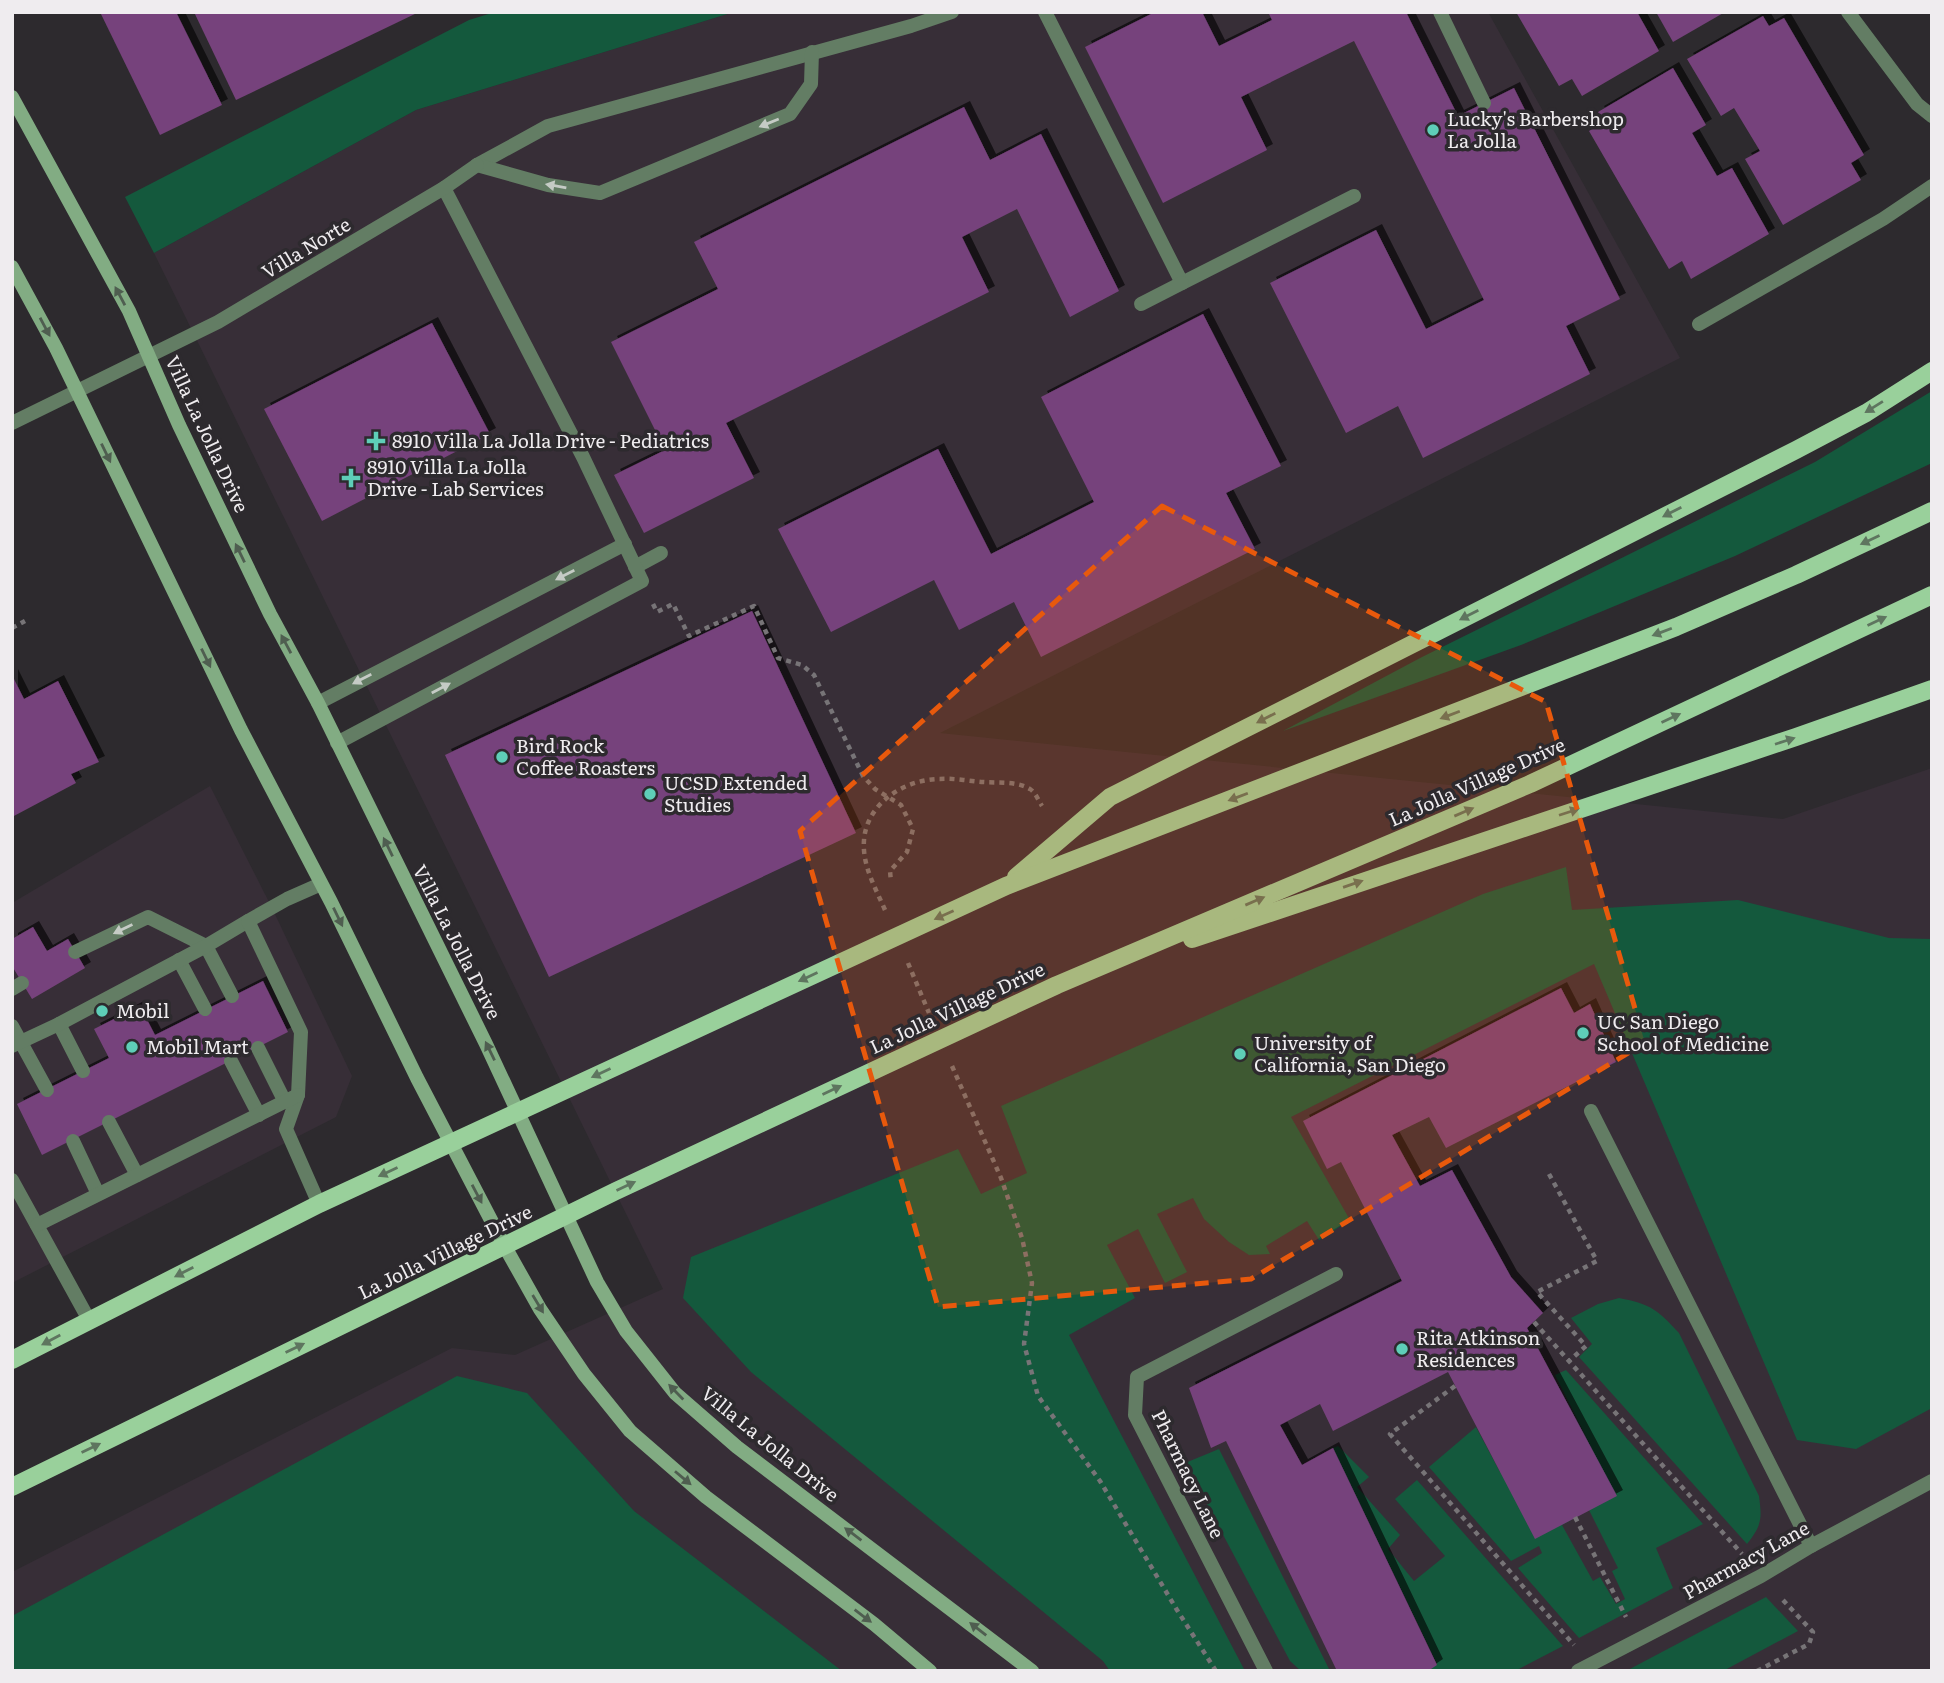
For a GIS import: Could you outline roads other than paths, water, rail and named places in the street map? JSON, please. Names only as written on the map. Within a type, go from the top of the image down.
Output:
[{"type":"main road","name":"Villa La Jolla Drive","points":[[12,97],[81,220],[150,357],[179,425],[264,602],[318,703],[519,1112],[597,1282],[626,1331],[675,1393],[737,1447],[1032,1671]]},
{"type":"main road","points":[[12,267],[56,348],[241,730],[450,1143],[540,1309],[584,1374],[631,1431],[706,1497],[874,1624],[930,1671]]},
{"type":"main road","points":[[1006,886],[1110,797],[1866,413],[1932,371]]},
{"type":"main road","points":[[12,1360],[319,1204],[1006,886],[1676,627],[1796,575],[1932,511]]},
{"type":"main road","name":"La Jolla Village Drive","points":[[12,1487],[616,1191],[1056,985],[1530,784],[1932,595]]},
{"type":"main road","points":[[1056,985],[1932,689]]},
{"type":"street","name":"Villa Norte","points":[[12,423],[218,322],[444,188],[477,165],[548,126],[812,51],[911,26],[952,12]]},
{"type":"street","points":[[1045,12],[1182,283]]},
{"type":"street","points":[[1440,12],[1484,103]]},
{"type":"street","points":[[1848,12],[1917,104],[1932,116]]},
{"type":"street","points":[[477,165],[548,185],[600,193],[790,114],[811,84],[812,51]]},
{"type":"street","points":[[1699,324],[1883,219],[1932,186]]},
{"type":"street","points":[[337,743],[642,581],[583,457],[444,188]]},
{"type":"street","points":[[1141,304],[1354,195]]},
{"type":"street","points":[[318,703],[625,544]]},
{"type":"street","points":[[635,567],[661,554]]},
{"type":"street","points":[[16,1044],[206,946],[287,899],[321,884]]},
{"type":"street","points":[[75,952],[148,917],[206,946],[232,996]]},
{"type":"street","points":[[248,921],[301,1032],[286,1129],[319,1204]]},
{"type":"street","points":[[179,960],[205,1009]]},
{"type":"street","points":[[59,1024],[83,1071]]},
{"type":"street","points":[[12,1026],[16,1044],[47,1090]]},
{"type":"street","points":[[258,1048],[291,1099]]},
{"type":"street","points":[[232,1060],[259,1115]]},
{"type":"street","points":[[37,1225],[291,1099]]},
{"type":"street","points":[[1591,1111],[1811,1546]]},
{"type":"street","points":[[109,1122],[137,1175]]},
{"type":"street","points":[[73,1141],[99,1194]]},
{"type":"street","points":[[12,1180],[89,1320]]},
{"type":"street","name":"Pharmacy Lane","points":[[1266,1671],[1135,1415],[1137,1377],[1336,1275]]},
{"type":"street","name":"Pharmacy Lane","points":[[1584,1667],[1761,1576],[1932,1481]]},
{"type":"place","name":"Lucky's Barbershop La Jolla","points":[[1433,130]]},
{"type":"place","name":"8910 Villa La Jolla Drive - Pediatrics","points":[[376,441]]},
{"type":"place","name":"8910 Villa La Jolla Drive - Lab Services","points":[[351,478]]},
{"type":"place","name":"Bird Rock Coffee Roasters","points":[[502,757]]},
{"type":"place","name":"UCSD Extended Studies","points":[[650,794]]},
{"type":"place","name":"Mobil","points":[[102,1011]]},
{"type":"place","name":"UC San Diego School of Medicine","points":[[1583,1033]]},
{"type":"place","name":"Mobil Mart","points":[[132,1047]]},
{"type":"place","name":"University of California, San Diego","points":[[1240,1054]]},
{"type":"place","name":"Rita Atkinson Residences","points":[[1402,1349]]}]
